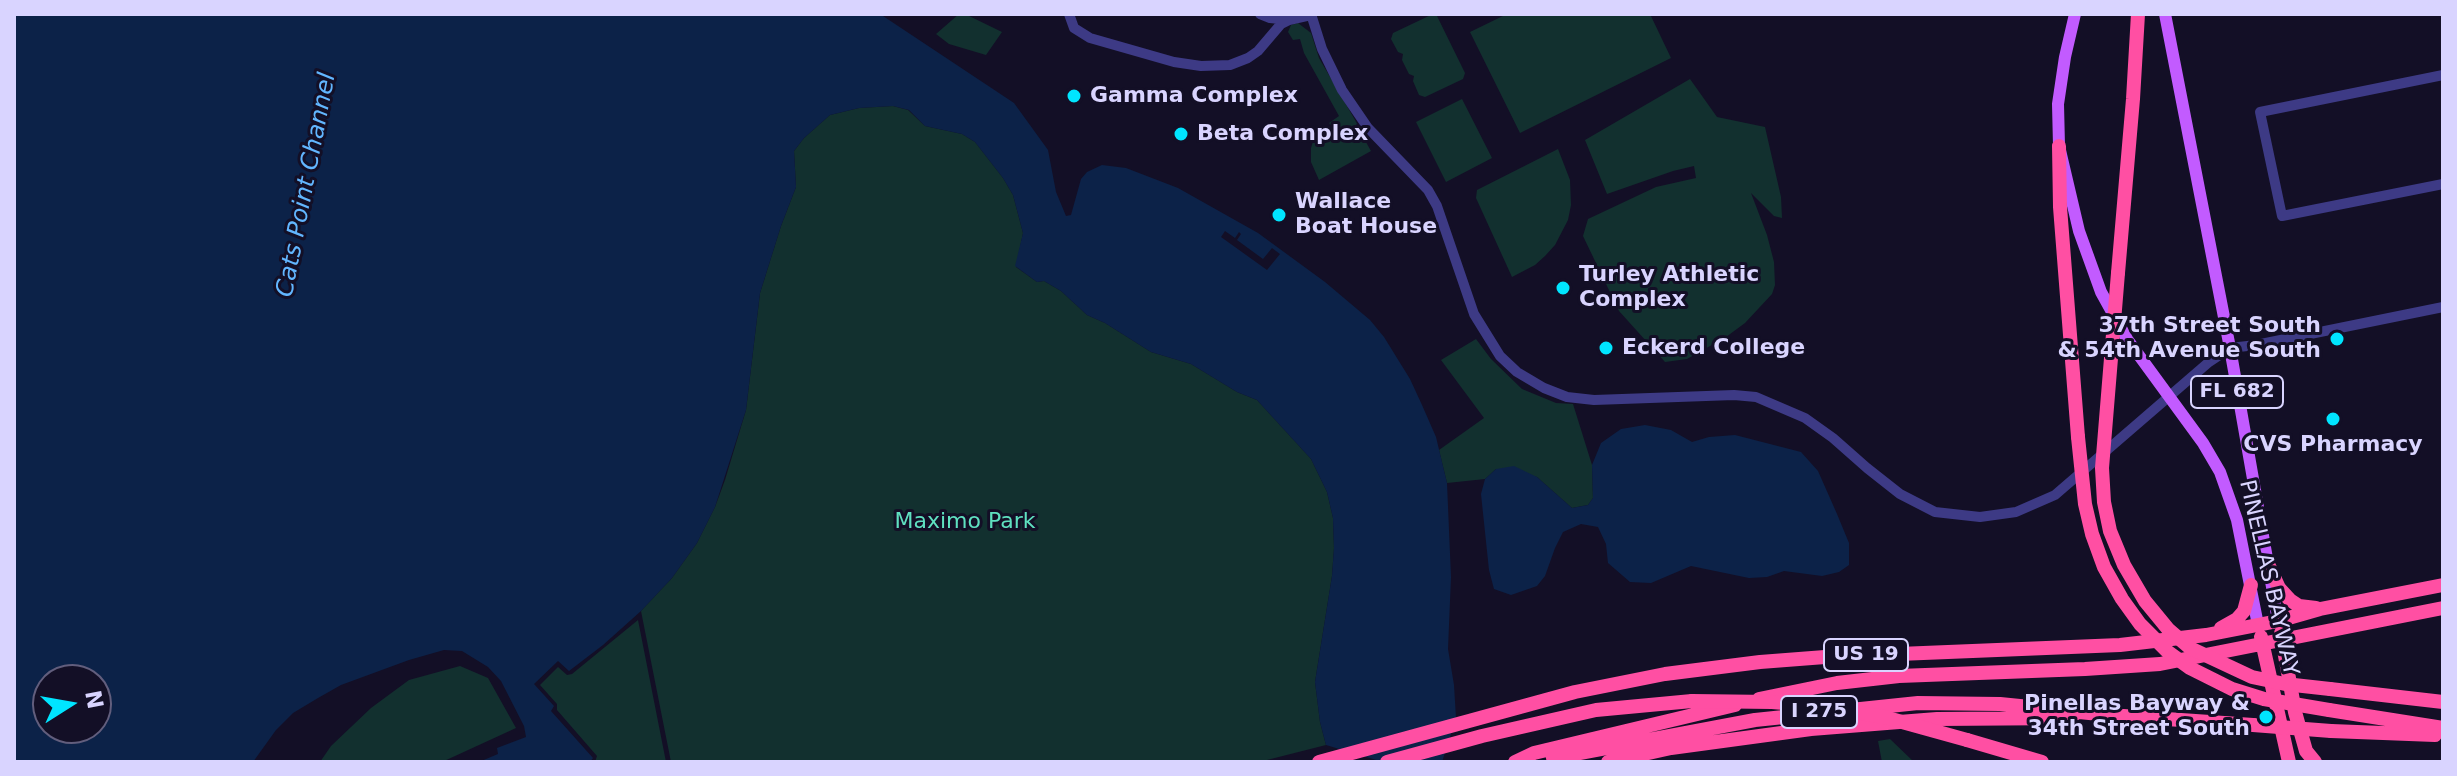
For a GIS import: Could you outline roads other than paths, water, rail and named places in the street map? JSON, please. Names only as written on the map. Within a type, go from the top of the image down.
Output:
[{"type":"highway","points":[[2138,14],[2102,468],[2110,531],[2124,565],[2145,601],[2168,629],[2190,648],[2252,677],[2285,684],[2443,702]]},
{"type":"highway","points":[[2059,146],[2060,207],[2085,504],[2104,567],[2122,599],[2140,624],[2168,652],[2190,668],[2232,689],[2264,699],[2443,728]]},
{"type":"highway","points":[[2267,562],[2279,588],[2290,600],[2299,606],[2320,609]]},
{"type":"highway","points":[[2206,635],[2237,619],[2247,605],[2251,585]]},
{"type":"highway","name":"US 19","points":[[1319,762],[1620,682],[1730,665],[1825,657],[2120,645],[2206,635],[2443,585]]},
{"type":"highway","name":"US 19","points":[[1515,762],[1534,753],[1837,683],[1899,676],[2160,664],[2443,608]]},
{"type":"highway","name":"PINELLAS BAYWAY","points":[[2278,621],[2295,712],[2310,758]]},
{"type":"highway","name":"PINELLAS BAYWAY","points":[[2258,625],[2289,762]]},
{"type":"highway","name":"I 275","points":[[1387,762],[1596,710],[1692,701],[1772,702],[1884,717],[2042,762]]},
{"type":"highway","name":"I 275","points":[[1533,762],[1755,720],[1918,703],[2000,704],[2331,731],[2443,735]]},
{"type":"highway","points":[[1608,762],[1671,748],[1811,729],[1937,719],[2056,719],[2109,715]]},
{"type":"main road","name":"PINELLAS BAYWAY","points":[[2075,14],[2058,104],[2059,146],[2079,231],[2101,292],[2127,339],[2211,456],[2227,486],[2258,625]]},
{"type":"main road","name":"PINELLAS BAYWAY","points":[[2165,14],[2230,348],[2278,621]]},
{"type":"street","points":[[1260,14],[1285,22],[1311,15],[1322,49],[1342,90],[1368,128],[1428,190],[1437,206],[1474,314],[1508,364],[1544,388],[1567,397],[1594,400],[1734,395],[1756,397],[1805,418],[1911,500],[1935,512],[1980,517],[2016,512],[2055,495],[2209,362],[2230,348],[2443,307]]},
{"type":"street","points":[[1067,16],[1074,28],[1090,38],[1174,62],[1207,67],[1230,65],[1248,58],[1285,22]]},
{"type":"street","points":[[2443,75],[2260,112],[2282,216],[2443,184]]},
{"type":"water","name":"Cats Point Channel","points":[[14,14],[880,14],[1014,103],[1048,150],[1056,192],[1066,216],[1071,215],[1081,179],[1087,172],[1102,165],[1126,168],[1178,188],[1258,233],[1325,282],[1370,320],[1384,337],[1410,379],[1436,437],[1447,483],[1451,577],[1448,649],[1456,718],[1442,762],[1383,762],[1326,745],[1320,722],[1315,682],[1332,576],[1333,518],[1327,492],[1311,459],[1257,400],[1237,392],[1191,364],[1151,352],[1087,315],[1061,291],[1044,281],[1037,282],[1015,266],[1023,233],[1013,195],[975,142],[962,134],[925,126],[909,110],[893,106],[859,108],[830,115],[794,151],[796,187],[760,293],[746,410],[715,507],[697,543],[672,578],[603,645],[569,671],[558,661],[534,684],[554,706],[551,711],[593,758],[590,762],[479,762],[498,754],[497,748],[526,737],[524,726],[501,681],[488,667],[462,651],[444,650],[341,685],[318,698],[293,713],[276,730],[253,762],[14,762]]},
{"type":"water","points":[[1645,425],[1671,430],[1692,442],[1735,435],[1801,452],[1818,471],[1837,514],[1849,543],[1849,565],[1839,572],[1822,576],[1784,571],[1767,577],[1749,578],[1691,566],[1651,583],[1630,582],[1608,563],[1606,544],[1598,527],[1581,524],[1563,532],[1545,576],[1537,586],[1511,595],[1494,589],[1481,494],[1485,479],[1496,469],[1514,466],[1537,477],[1572,508],[1588,505],[1593,498],[1592,465],[1601,443],[1621,429]]},
{"type":"place","name":"Gamma Complex","points":[[1074,96]]},
{"type":"place","name":"Beta Complex","points":[[1181,134]]},
{"type":"place","name":"Wallace Boat House","points":[[1279,215]]},
{"type":"place","name":"Turley Athletic Complex","points":[[1563,288]]},
{"type":"place","name":"37th Street South & 54th Avenue South","points":[[2337,339]]},
{"type":"place","name":"Eckerd College","points":[[1606,348]]},
{"type":"place","name":"CVS Pharmacy","points":[[2333,419]]},
{"type":"place","name":"Pinellas Bayway & 34th Street South","points":[[2266,717]]},
{"type":"park label","name":"Maximo Park","points":[[965,522]]}]
